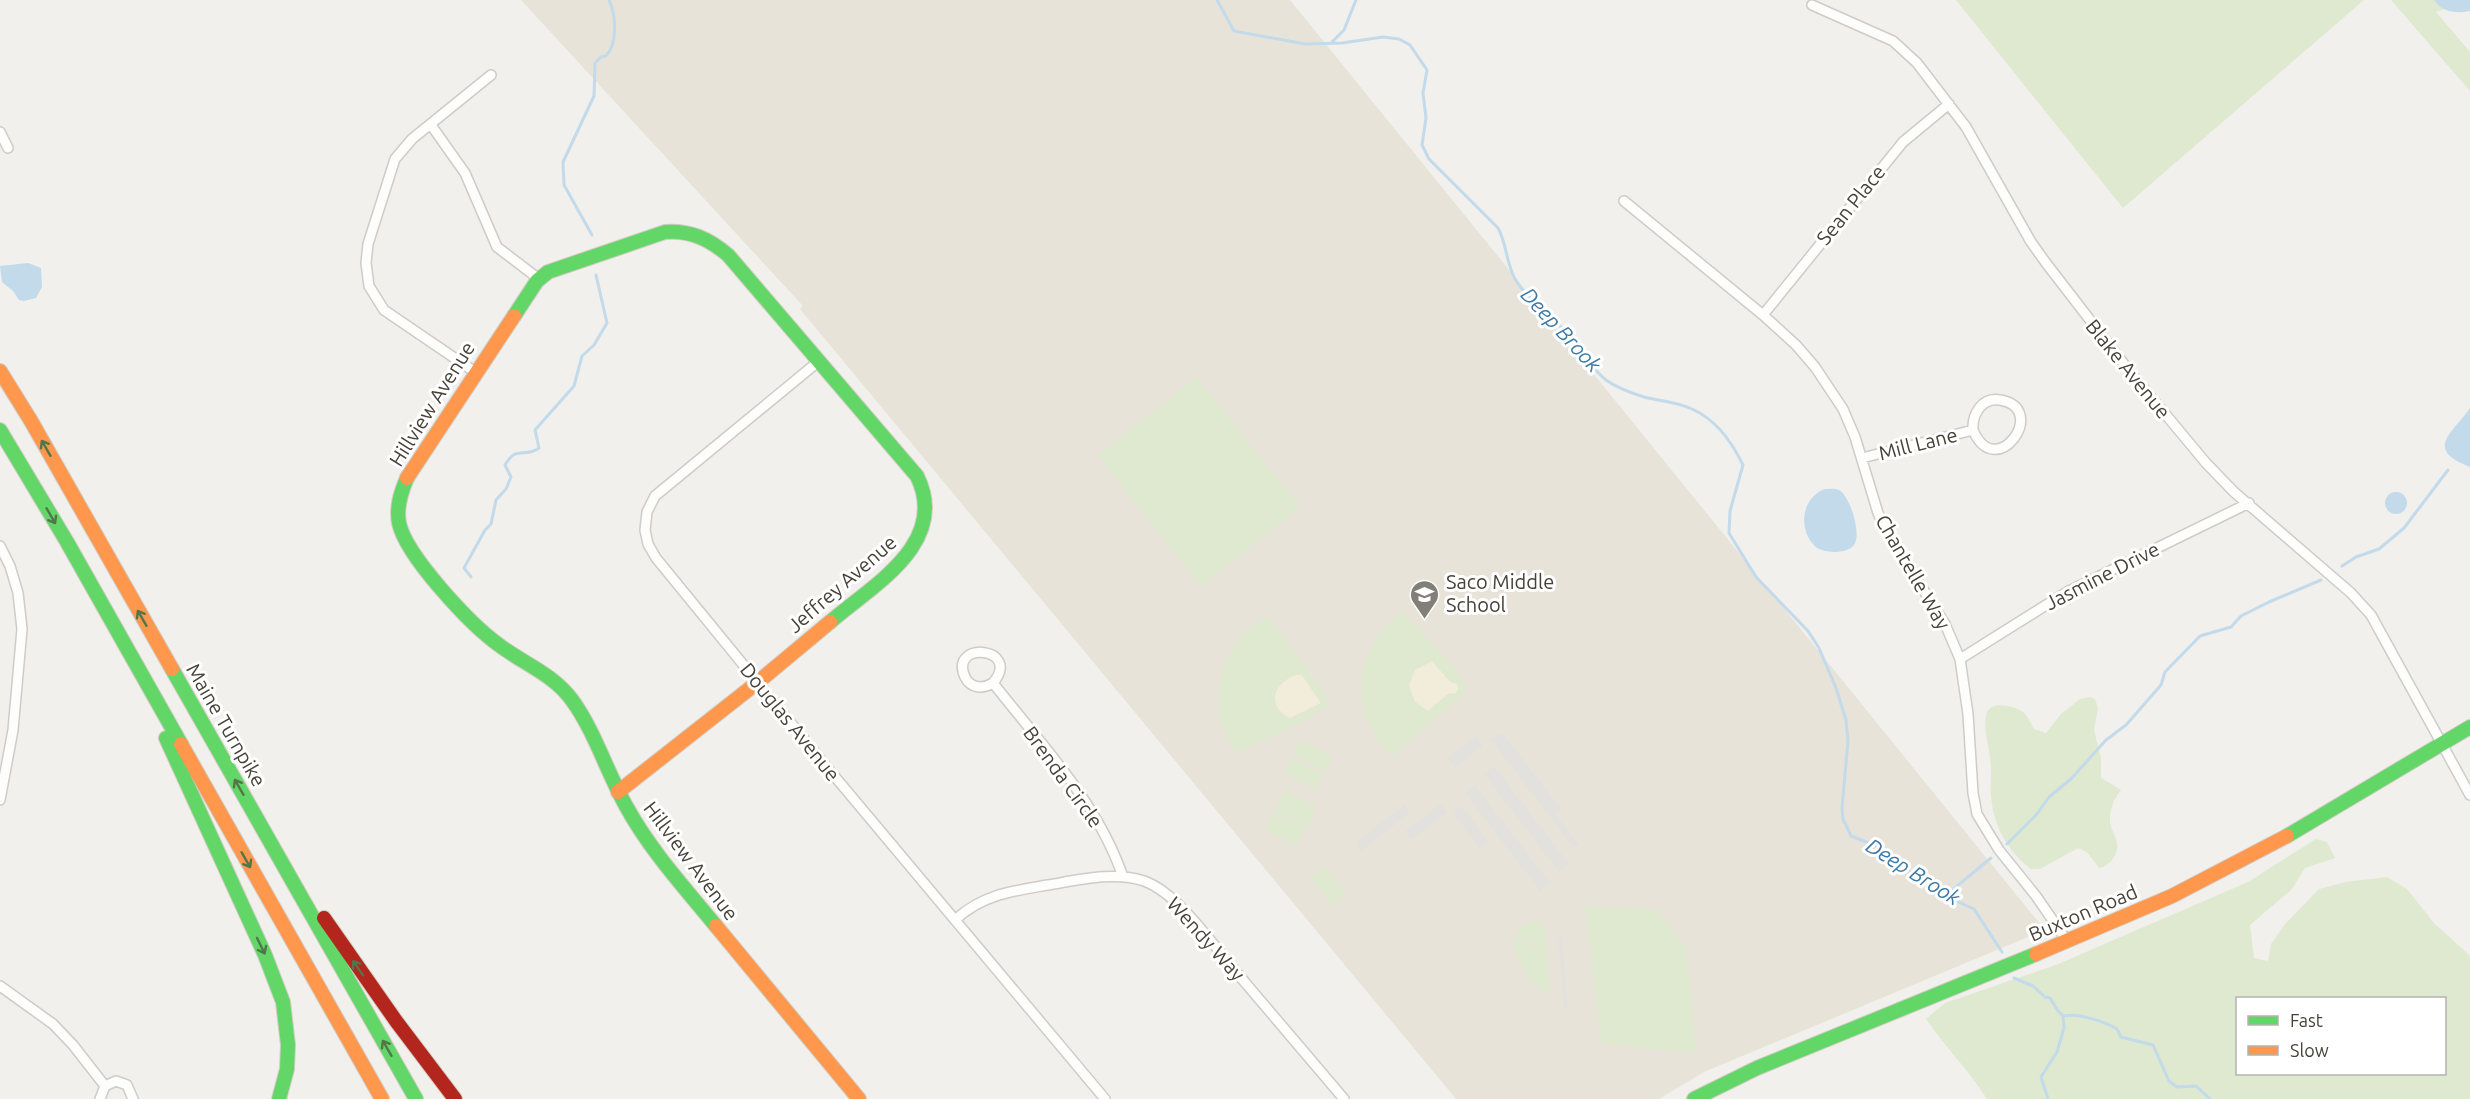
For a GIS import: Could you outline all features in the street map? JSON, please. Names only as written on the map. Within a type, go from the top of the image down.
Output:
[{"type":"main road","name":"Hillview Avenue","points":[[819,361],[728,255],[717,244],[698,235],[665,232],[555,268],[539,279],[476,372],[404,487],[398,513],[401,530],[421,563],[485,633],[552,680],[571,698],[582,715],[632,819],[653,849],[859,1099]]},
{"type":"main road","name":"Jeffrey Avenue","points":[[618,792],[758,682],[900,563],[918,542],[926,520],[926,496],[917,476],[819,361]]},
{"type":"main road","name":"Maine Turnpike","points":[[0,371],[31,421],[416,1099]]},
{"type":"main road","points":[[0,430],[67,542],[382,1099]]},
{"type":"main road","points":[[134,663],[194,804],[227,869],[265,955],[283,1002],[288,1045],[287,1069],[279,1099]]},
{"type":"main road","name":"Buxton Road","points":[[1694,1099],[1757,1068],[2161,901],[2244,860],[2470,727]]},
{"type":"main road","points":[[259,824],[378,996],[455,1099]]},
{"type":"street","name":"Blake Avenue","points":[[1812,5],[1893,41],[1917,63],[1966,127],[2031,242],[2066,291],[2192,447],[2220,478],[2350,593],[2371,615],[2470,795]]},
{"type":"street","points":[[476,372],[384,310],[374,296],[366,273],[368,244],[395,159],[406,145],[491,75]]},
{"type":"street","name":"Sean Place","points":[[1763,315],[1903,142],[1949,104]]},
{"type":"street","points":[[431,125],[469,179],[497,247],[539,279]]},
{"type":"street","points":[[0,132],[8,148]]},
{"type":"street","name":"Chantelle Way","points":[[1624,201],[1763,315],[1796,345],[1823,379],[1850,423],[1878,513],[1888,534],[1945,624],[1960,659],[1968,714],[1973,792],[1977,814],[1992,841],[2036,896],[2067,941]]},
{"type":"street","name":"Douglas Avenue","points":[[819,361],[659,492],[650,504],[645,519],[646,538],[656,558],[1105,1099]]},
{"type":"street","name":"Mill Lane","points":[[1994,400],[2010,403],[2020,416],[2020,432],[2016,439],[2003,447],[1988,447],[1981,443],[1973,430],[1972,422],[1979,407],[1994,400]]},
{"type":"street","name":"Mill Lane","points":[[1862,458],[1973,430]]},
{"type":"street","name":"Jasmine Drive","points":[[1960,659],[2067,592],[2248,503]]},
{"type":"street","points":[[0,546],[10,566],[18,593],[22,629],[14,730],[0,800]]},
{"type":"street","points":[[978,651],[984,651],[994,657],[999,673],[993,683],[976,687],[966,680],[963,668],[968,657],[978,651]]},
{"type":"street","name":"Brenda Circle","points":[[993,683],[1084,801],[1112,848],[1123,877]]},
{"type":"street","name":"Wendy Way","points":[[956,919],[977,903],[996,896],[1067,882],[1123,877],[1151,884],[1178,906],[1344,1099]]},
{"type":"street","points":[[0,986],[53,1024],[73,1045],[105,1086]]},
{"type":"street","points":[[100,1099],[105,1086],[116,1081],[122,1082],[131,1090],[133,1099]]},
{"type":"shaded area","name":"Saco Middle School","points":[[521,0],[1290,0],[2045,930],[1704,1072],[1659,1099],[1456,1099],[800,309],[803,306]]},
{"type":"shaded area","points":[[1502,732],[1562,810],[1556,815],[1579,844],[1574,848],[1491,740]]},
{"type":"shaded area","points":[[1476,736],[1483,746],[1455,768],[1447,757]]},
{"type":"shaded area","points":[[1494,766],[1569,864],[1559,872],[1484,774]]},
{"type":"shaded area","points":[[1475,785],[1550,883],[1540,891],[1465,793]]},
{"type":"shaded area","points":[[1441,804],[1447,812],[1412,840],[1405,831]]},
{"type":"shaded area","points":[[1404,805],[1410,813],[1361,851],[1355,843]]},
{"type":"shaded area","points":[[1462,806],[1489,842],[1479,849],[1453,812]]},
{"type":"shaded area","points":[[1558,935],[1562,935],[1568,1009],[1564,1009]]},
{"type":"green space","points":[[1956,0],[2364,0],[2123,208]]},
{"type":"green space","points":[[2391,0],[2469,0],[2436,12],[2470,52],[2470,91]]},
{"type":"green space","points":[[1196,377],[1300,507],[1201,586],[1098,456]]},
{"type":"green space","points":[[1402,611],[1451,664],[1465,685],[1464,694],[1392,756],[1377,738],[1367,720],[1362,701],[1362,681],[1366,662],[1374,644],[1386,627]],"holes":[[[1432,661],[1450,682],[1458,685],[1451,694],[1413,699],[1411,680],[1416,670],[1425,663]]]},
{"type":"green space","points":[[1268,617],[1326,695],[1327,706],[1302,722],[1236,753],[1220,718],[1220,681],[1236,644],[1245,633]],"holes":[[[1301,674],[1319,698],[1317,707],[1290,718],[1282,713],[1284,680]]]},
{"type":"green space","points":[[2090,697],[2095,699],[2098,708],[2094,730],[2101,758],[2101,778],[2121,790],[2110,813],[2117,851],[2110,862],[2099,868],[2087,852],[2078,848],[2040,869],[2031,869],[2008,846],[1995,817],[1991,795],[1991,763],[1985,729],[1987,712],[1990,708],[1999,705],[2016,708],[2021,710],[2034,729],[2046,733],[2061,714],[2080,699]]},
{"type":"green space","points":[[1301,740],[1332,756],[1325,771],[1293,755]]},
{"type":"green space","points":[[1291,758],[1323,775],[1315,789],[1284,773]]},
{"type":"green space","points":[[1285,791],[1316,808],[1307,826],[1275,809]]},
{"type":"green space","points":[[1274,811],[1306,828],[1296,846],[1265,829]]},
{"type":"green space","points":[[2316,839],[2327,842],[2335,858],[2305,868],[2292,889],[2250,925],[2254,958],[2268,961],[2271,944],[2285,924],[2319,889],[2346,882],[2387,877],[2407,889],[2434,923],[2470,956],[2470,1099],[1987,1099],[1926,1019],[1945,1003],[2056,965],[2248,882]]},
{"type":"green space","points":[[1325,867],[1346,893],[1332,905],[1324,895],[1334,886],[1330,888],[1320,876],[1330,889],[1323,894],[1311,878]]},
{"type":"green space","points":[[1585,906],[1657,910],[1687,950],[1696,1053],[1602,1044]]},
{"type":"green space","points":[[1531,921],[1540,923],[1545,929],[1550,991],[1548,995],[1536,986],[1525,971],[1514,948],[1514,941],[1525,942],[1532,947],[1534,945],[1533,942],[1515,939],[1521,927]]},
{"type":"sand","points":[[1432,661],[1450,682],[1457,684],[1458,689],[1455,694],[1449,693],[1428,711],[1415,702],[1409,685],[1415,670]]},
{"type":"sand","points":[[1301,674],[1321,703],[1290,718],[1277,706],[1276,693],[1285,681]]},
{"type":"water","points":[[2434,0],[2470,0],[2470,11],[2450,11],[2441,7]]},
{"type":"water","points":[[28,263],[41,268],[42,287],[36,298],[24,301],[19,300],[13,291],[2,282],[0,266]]},
{"type":"water","points":[[2470,408],[2470,467],[2448,454],[2445,447],[2450,433]]},
{"type":"water","points":[[1825,489],[1839,490],[1851,507],[1857,533],[1854,545],[1847,550],[1833,552],[1821,550],[1814,545],[1805,528],[1805,512],[1808,505],[1812,498]]},
{"type":"water","points":[[2396,492],[2404,495],[2407,503],[2404,511],[2396,514],[2388,511],[2385,503],[2388,495]]},
{"type":"waterway","points":[[592,235],[564,185],[563,162],[594,96],[595,63],[601,57],[606,56],[613,44],[614,21],[609,0]]},
{"type":"waterway","name":"Deep Brook","points":[[1217,0],[1234,31],[1305,44],[1342,43],[1383,37],[1399,39],[1410,45],[1427,70],[1423,93],[1426,118],[1422,145],[1429,159],[1498,228],[1512,273],[1519,286],[1559,325],[1606,380],[1634,394],[1681,405],[1701,414],[1716,425],[1739,456],[1743,465],[1730,511],[1729,533],[1756,577],[1808,631],[1819,648],[1836,688],[1846,720],[1848,741],[1842,808],[1843,819],[1851,836],[1882,848],[1918,879],[1940,890],[1945,896],[1974,909],[2002,952]]},
{"type":"waterway","points":[[1332,42],[1344,30],[1356,0]]},
{"type":"waterway","points":[[471,577],[464,568],[485,530],[491,524],[496,500],[506,489],[511,477],[505,465],[513,455],[539,448],[535,430],[574,386],[582,356],[594,345],[607,323],[596,275]]},
{"type":"waterway","points":[[2342,566],[2356,557],[2379,549],[2404,528],[2448,470]]},
{"type":"waterway","points":[[2007,844],[2037,814],[2049,797],[2071,779],[2106,740],[2126,725],[2161,685],[2165,672],[2200,636],[2231,627],[2241,616],[2321,580]]},
{"type":"waterway","points":[[1945,896],[1991,858]]},
{"type":"waterway","name":"Deep Brook","points":[[2014,978],[2033,986],[2045,997],[2050,998],[2063,1016],[2069,1015],[2098,1021],[2117,1029],[2121,1037],[2153,1045],[2169,1081],[2177,1087],[2196,1086],[2210,1099]]},
{"type":"waterway","points":[[2048,1099],[2041,1077],[2057,1052],[2064,1028],[2063,1016]]},
{"type":"traffic: fast","points":[[514,316],[537,281],[548,272],[665,232],[691,234],[714,244],[728,255],[917,476],[924,500],[923,522],[915,542],[902,560],[830,622]]},
{"type":"traffic: fast","points":[[0,430],[67,542],[181,744]]},
{"type":"traffic: fast","points":[[407,478],[398,511],[399,523],[404,537],[426,571],[487,635],[556,683],[572,700],[587,724],[635,822],[668,868],[716,926]]},
{"type":"traffic: fast","points":[[172,669],[416,1099]]},
{"type":"traffic: fast","points":[[2287,836],[2470,727]]},
{"type":"traffic: fast","points":[[166,738],[265,955],[283,1002],[288,1045],[287,1069],[279,1099]]},
{"type":"traffic: fast","points":[[1694,1099],[1757,1068],[2036,954]]},
{"type":"traffic: slow","points":[[407,478],[514,316]]},
{"type":"traffic: slow","points":[[0,371],[31,421],[172,669]]},
{"type":"traffic: slow","points":[[618,792],[830,622]]},
{"type":"traffic: slow","points":[[181,744],[382,1099]]},
{"type":"traffic: slow","points":[[2036,954],[2172,896],[2287,836]]},
{"type":"traffic: slow","points":[[716,926],[859,1099]]},
{"type":"traffic: jam","points":[[324,918],[396,1021],[455,1099]]},
{"type":"place","name":"Saco Middle School","points":[[1425,620]]}]
